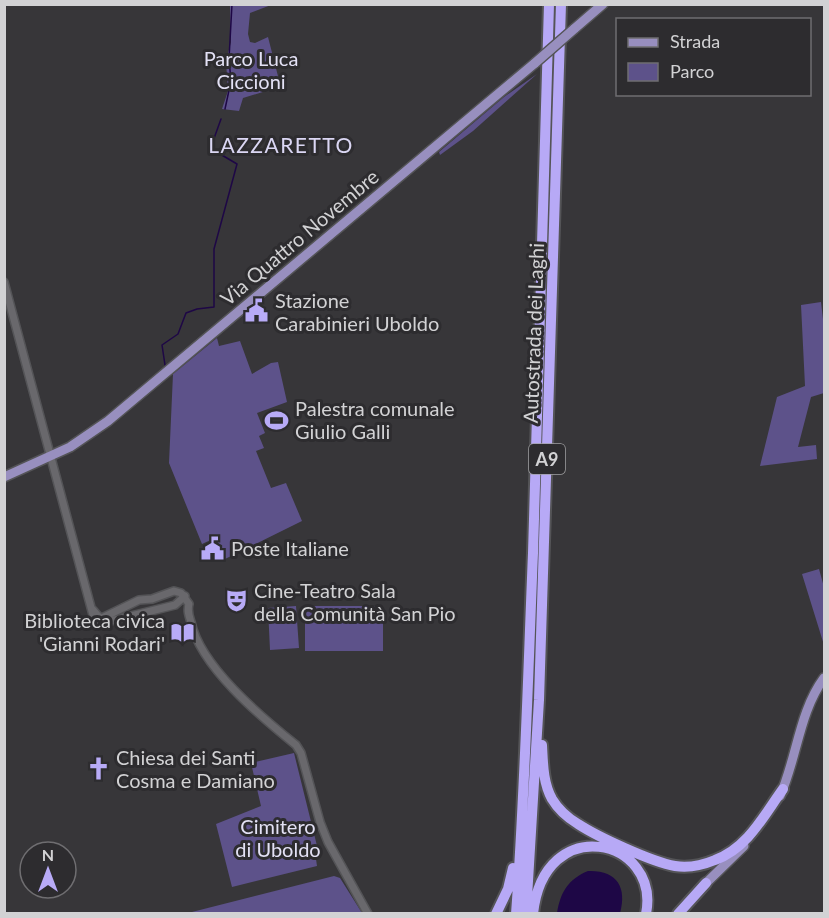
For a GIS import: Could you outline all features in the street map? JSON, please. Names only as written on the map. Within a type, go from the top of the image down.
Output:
[{"type":"highway","name":"Autostrada dei Laghi","points":[[516,914],[522,824],[541,328],[549,4]]},
{"type":"highway","name":"Autostrada dei Laghi","points":[[526,914],[539,700],[561,4]]},
{"type":"highway","points":[[539,700],[543,767],[547,787],[558,807],[577,824],[590,831],[665,864],[697,866],[729,854],[756,827],[783,789]]},
{"type":"highway","points":[[496,914],[504,901],[512,879],[522,824]]},
{"type":"highway","points":[[533,914],[542,877],[552,864],[570,851],[599,846],[622,855],[634,865],[646,888],[646,914]]},
{"type":"highway","points":[[678,914],[706,883]]},
{"type":"main road","name":"Via Quattro Novembre","points":[[4,477],[51,457],[108,421],[603,4]]},
{"type":"main road","points":[[672,914],[757,832],[774,809],[783,789],[806,714],[825,678]]},
{"type":"street","points":[[4,282],[94,619],[99,624]]},
{"type":"street","points":[[99,624],[106,617],[137,601],[152,599],[174,591],[184,596],[189,604],[187,610],[194,636],[208,661],[244,698],[296,745],[301,753],[320,822],[328,842],[368,914]]},
{"type":"street","points":[[175,605],[184,596]]},
{"type":"street","points":[[146,599],[150,607],[148,612]]},
{"type":"street","points":[[137,601],[135,608],[140,614]]},
{"type":"street","points":[[99,624],[175,605],[181,605],[187,610]]},
{"type":"street","points":[[93,610],[100,618],[106,617]]},
{"type":"green space","name":"Parco Luca Ciccioni","points":[[230,5],[271,5],[250,13],[248,34],[250,42],[255,43],[268,37],[280,84],[279,87],[243,98],[239,111],[222,109],[228,91],[226,61],[231,42]]},
{"type":"green space","points":[[537,74],[473,131],[440,155],[439,152],[504,97]]},
{"type":"green space","points":[[821,302],[824,328],[824,393],[811,397],[798,447],[816,445],[817,459],[760,466],[777,397],[805,386],[801,305]]},
{"type":"green space","points":[[217,338],[219,346],[240,341],[252,374],[271,363],[278,362],[287,402],[257,413],[265,433],[259,436],[264,448],[256,451],[271,488],[286,483],[302,521],[225,559],[215,538],[202,544],[169,463],[173,374]]},
{"type":"green space","points":[[819,569],[824,587],[824,645],[802,574]]},
{"type":"green space","points":[[296,606],[299,648],[270,650],[268,608]]},
{"type":"green space","points":[[305,606],[383,606],[383,651],[305,651]]},
{"type":"green space","name":"Cimitero di Uboldo","points":[[294,753],[320,858],[316,859],[317,866],[232,887],[216,824],[261,806],[251,763]]},
{"type":"green space","points":[[334,876],[340,878],[362,913],[188,913]]},
{"type":"shaded area","points":[[588,871],[606,873],[618,882],[622,895],[620,913],[557,913],[560,899],[566,888],[575,878]]},
{"type":"waterway","points":[[225,109],[231,81],[229,59],[232,4]]},
{"type":"waterway","points":[[165,365],[162,345],[178,334],[186,313],[214,307],[214,249],[237,164],[215,151],[212,144],[221,119]]},
{"type":"place","name":"Stazione Carabinieri Uboldo","points":[[257,311]]},
{"type":"place","name":"Palestra comunale Giulio Galli","points":[[277,420]]},
{"type":"place","name":"Poste Italiane","points":[[213,548]]},
{"type":"place","name":"Cine-Teatro Sala della Comunità San Pio","points":[[236,601]]},
{"type":"place","name":"Biblioteca civica 'Gianni Rodari'","points":[[183,632]]},
{"type":"place","name":"Chiesa dei Santi Cosma e Damiano","points":[[98,769]]},
{"type":"district","name":"LAZZARETTO","points":[[281,144]]}]
